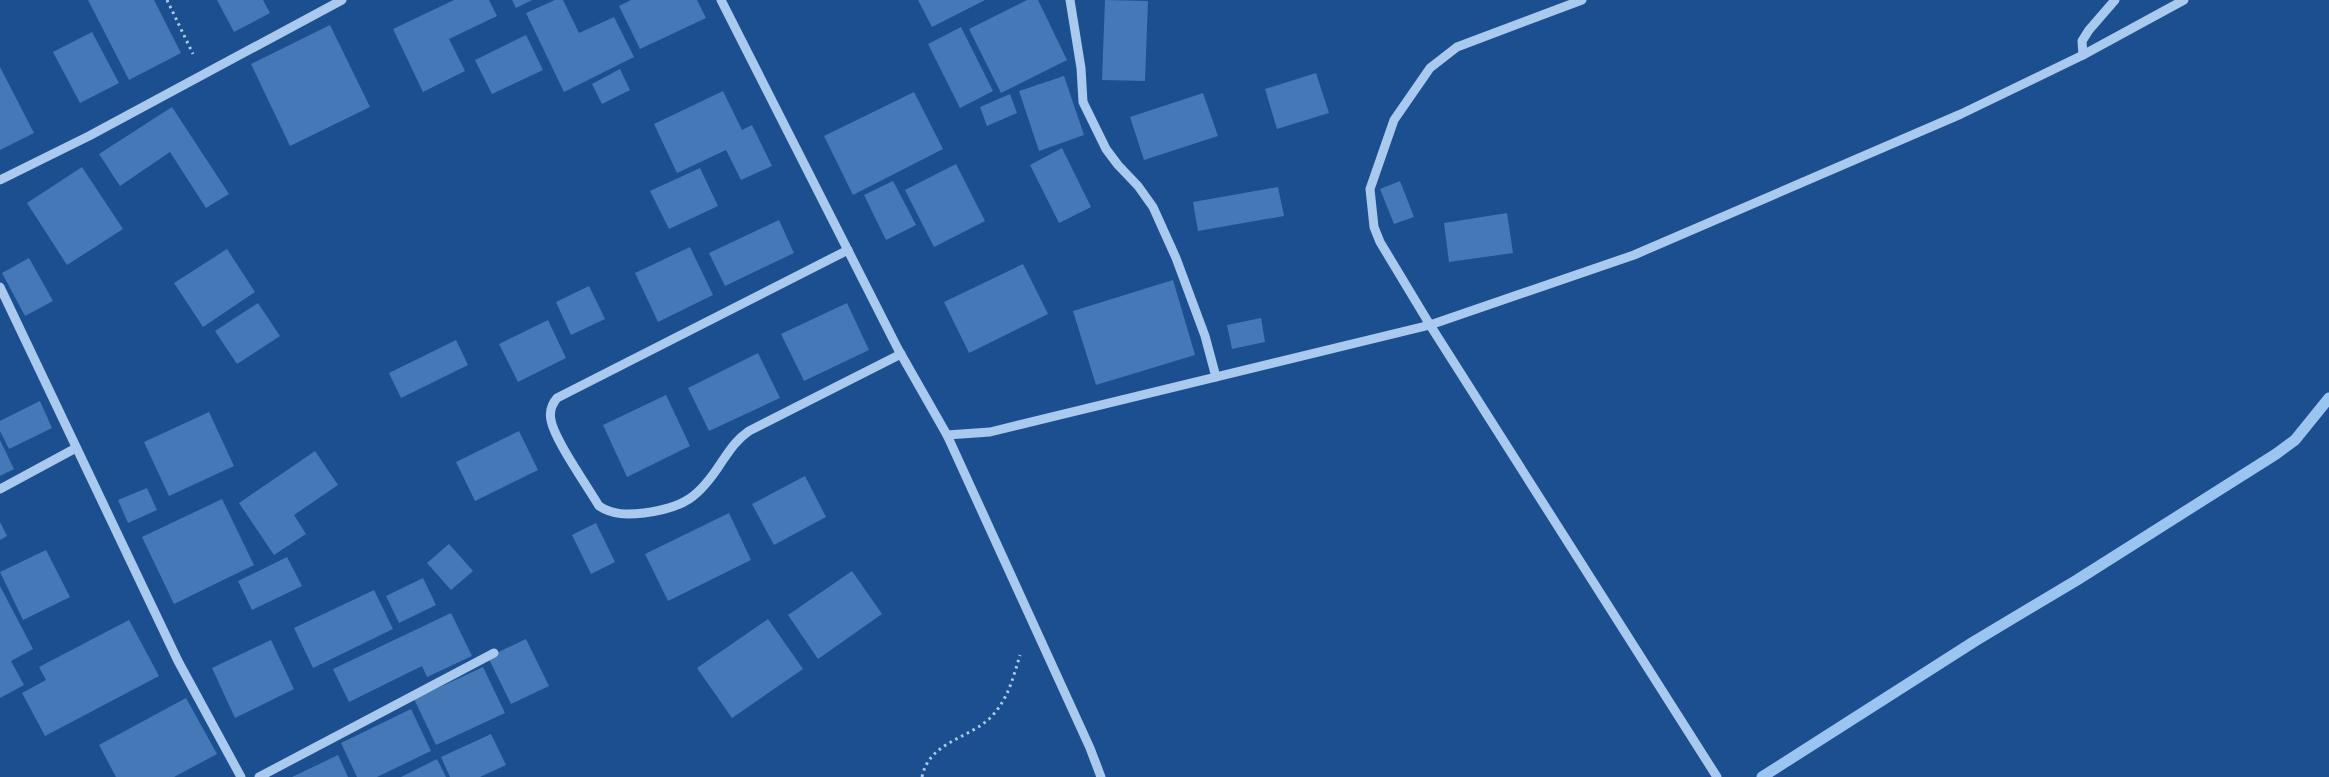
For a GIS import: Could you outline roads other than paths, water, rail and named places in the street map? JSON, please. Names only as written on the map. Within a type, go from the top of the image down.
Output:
[{"type":"street","points":[[0,180],[342,0]]},
{"type":"street","points":[[721,0],[901,354],[946,435],[1090,748],[1101,777]]},
{"type":"street","points":[[1070,0],[1081,68],[1083,102],[1106,149],[1138,186],[1152,207],[1176,258],[1205,336],[1216,377]]},
{"type":"street","points":[[1582,0],[1458,47],[1430,68],[1394,120],[1370,189],[1374,227],[1380,242],[1430,324],[1717,777]]},
{"type":"street","points":[[2083,55],[2082,40],[2115,0]]},
{"type":"street","points":[[946,435],[990,432],[1430,324],[1634,255],[1961,114],[2083,55],[2184,0]]},
{"type":"street","points":[[848,250],[557,398],[551,404],[551,420],[556,435],[599,506],[609,513],[628,515],[667,510],[692,498],[708,482],[735,442],[749,431],[901,354]]},
{"type":"street","points":[[0,287],[178,661],[241,777]]},
{"type":"street","points":[[0,489],[76,448]]},
{"type":"street","points":[[259,777],[494,653]]},
{"type":"waterway","points":[[1762,777],[1975,641],[2077,580],[2276,454],[2295,440],[2329,398]]}]
